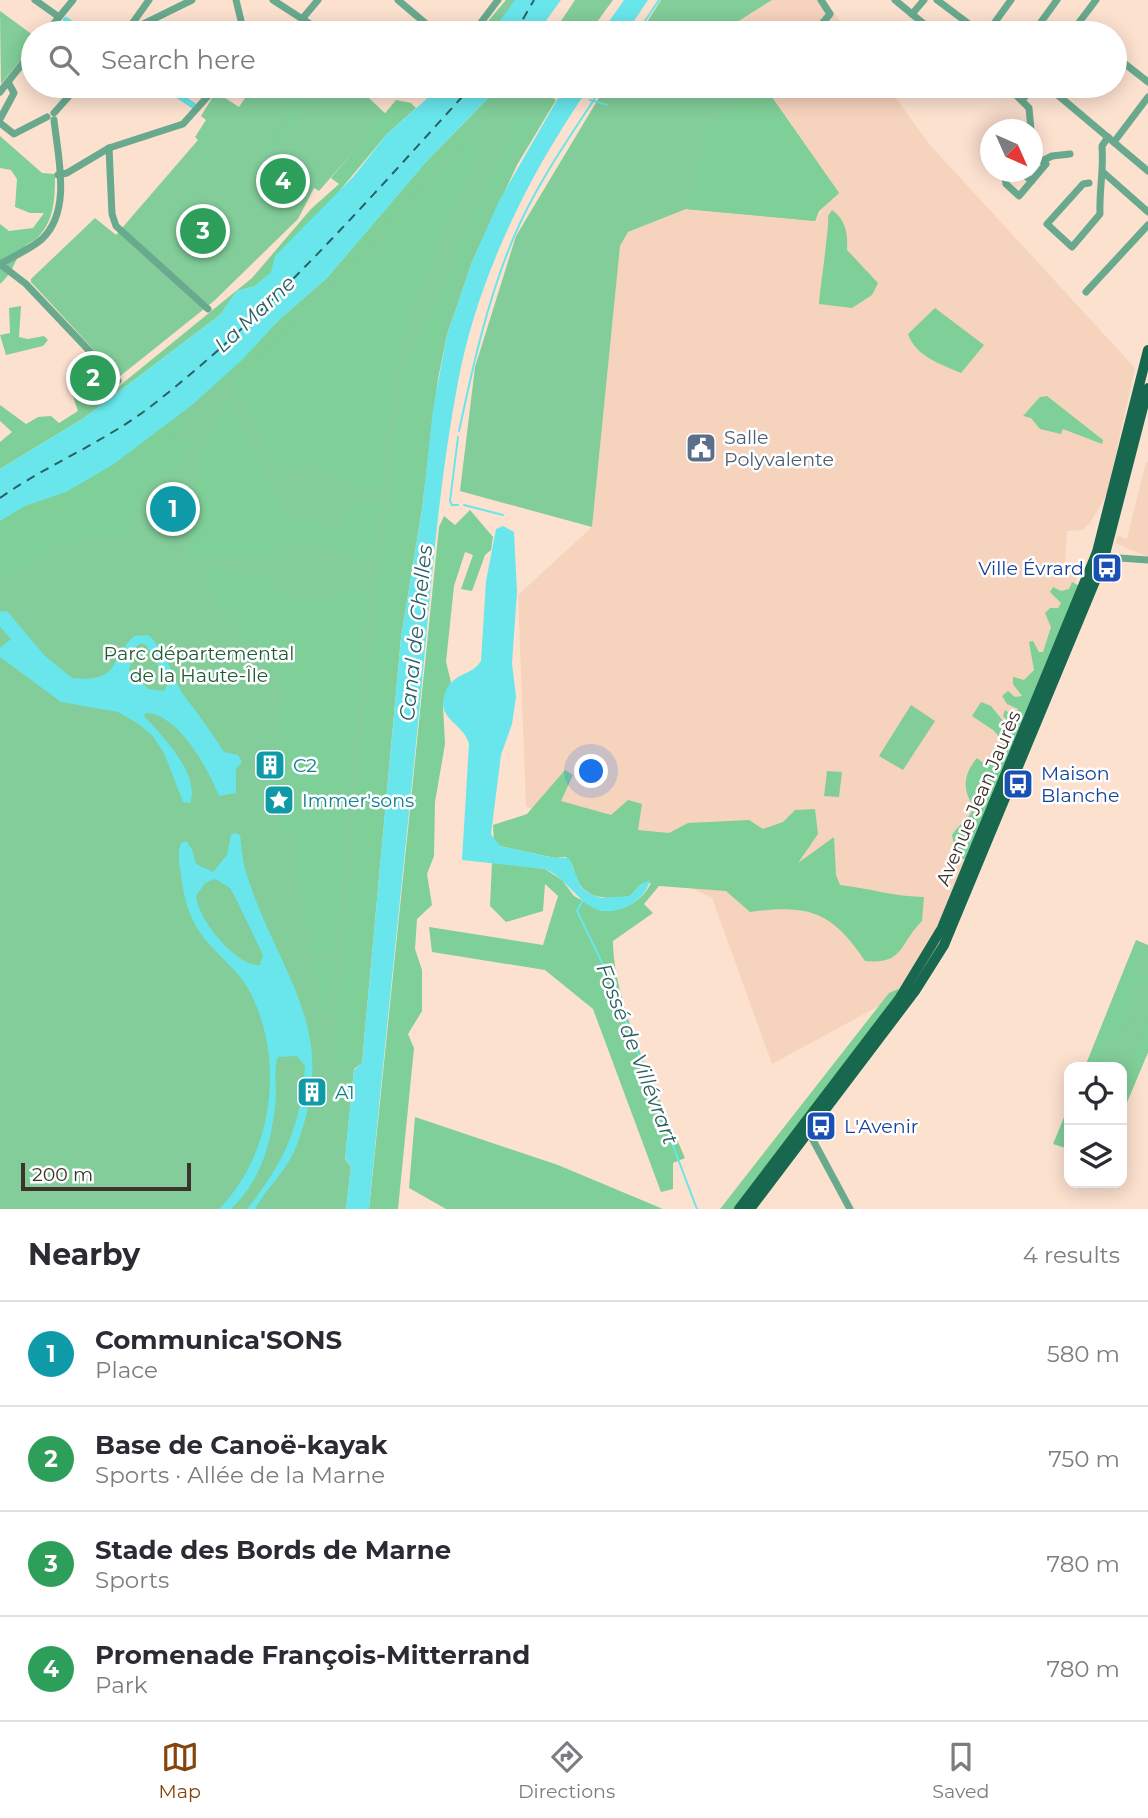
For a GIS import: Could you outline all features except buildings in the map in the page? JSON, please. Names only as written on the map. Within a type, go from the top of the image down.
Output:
[{"type":"main road","name":"Avenue Jean Jaurès","points":[[739,1209],[899,999],[931,950],[993,808],[1097,552],[1148,350]]},
{"type":"main road","name":"Avenue Jean Jaurès","points":[[750,1209],[915,991],[944,945],[1105,557],[1148,388]]},
{"type":"street","points":[[35,0],[59,16]]},
{"type":"street","points":[[55,21],[73,0]]},
{"type":"street","points":[[135,21],[149,0]]},
{"type":"street","points":[[141,14],[147,21],[192,0]]},
{"type":"street","points":[[236,0],[241,21]]},
{"type":"street","points":[[273,0],[305,21]]},
{"type":"street","points":[[302,19],[318,0]]},
{"type":"street","points":[[398,0],[423,21]]},
{"type":"street","points":[[482,21],[499,0]]},
{"type":"street","points":[[821,0],[830,13],[824,21]]},
{"type":"street","points":[[895,0],[920,21]]},
{"type":"street","points":[[912,14],[924,0]]},
{"type":"street","points":[[937,0],[965,21]]},
{"type":"street","points":[[996,21],[1011,0]]},
{"type":"street","points":[[1042,21],[1057,0]]},
{"type":"street","points":[[1080,21],[1096,0]]},
{"type":"street","points":[[0,92],[21,65]]},
{"type":"street","points":[[1127,65],[1148,82]]},
{"type":"street","points":[[8,82],[14,93],[0,121],[13,134],[52,116],[68,98]]},
{"type":"street","points":[[1148,97],[1111,140],[1102,146],[1104,173],[1148,212]]},
{"type":"street","points":[[58,175],[67,173],[109,148],[183,124],[206,98]]},
{"type":"street","points":[[1061,98],[1148,171]]},
{"type":"street","points":[[1023,99],[1030,108],[1030,119]]},
{"type":"street","points":[[52,116],[60,206],[49,232],[31,247],[0,264],[26,284],[118,381]]},
{"type":"street","points":[[109,148],[112,214],[117,226],[208,309]]},
{"type":"street","points":[[1043,160],[1052,156],[1070,154]]},
{"type":"street","points":[[1094,183],[1100,214],[1072,247],[1047,224],[1083,184],[1094,183],[1104,173]]},
{"type":"street","points":[[1086,292],[1148,225]]},
{"type":"street","points":[[1105,557],[1148,560]]},
{"type":"street","points":[[845,1070],[807,1126],[807,1134],[850,1209]]},
{"type":"shaded area","points":[[772,0],[825,0],[840,21],[739,21]]},
{"type":"shaded area","points":[[772,98],[896,98],[930,145],[1135,368],[1107,494],[1090,523],[1082,530],[1067,531],[1065,565],[1077,572],[1076,583],[1079,586],[944,918],[899,995],[772,1064],[712,898],[526,806],[518,595],[592,527],[620,246],[628,232],[686,209],[815,221],[828,200],[839,193]]},
{"type":"shaded area","points":[[1146,462],[1148,557],[1115,543],[1118,536],[1127,539]]},
{"type":"green space","points":[[506,0],[517,0],[500,21],[488,21]]},
{"type":"green space","points":[[575,0],[613,0],[598,21],[561,21]]},
{"type":"green space","points":[[661,0],[772,0],[739,21],[648,21]]},
{"type":"green space","points":[[0,11],[21,26],[21,59],[1,84]]},
{"type":"green space","points":[[212,98],[225,98],[239,107],[245,98],[369,98],[386,114],[319,191],[314,188],[298,219],[214,301],[119,377],[31,279],[95,218],[116,235],[198,140],[195,137],[206,120],[201,116]]},
{"type":"green space","points":[[299,98],[315,100],[278,142],[274,135]]},
{"type":"green space","name":"Parc départemental de la Haute-Île","points":[[488,98],[556,100],[517,165],[472,262],[447,335],[438,379],[422,509],[401,638],[362,1063],[354,1069],[345,1159],[351,1167],[346,1209],[0,1209],[0,521],[150,436],[193,404],[278,321],[327,278],[427,161]]},
{"type":"green space","points":[[599,98],[772,98],[839,193],[819,211],[815,221],[686,209],[628,232],[620,246],[592,527],[460,491],[475,367],[516,236]]},
{"type":"green space","points":[[744,98],[772,98],[839,193],[819,211],[815,221],[686,209],[710,126]]},
{"type":"green space","points":[[396,100],[411,103],[416,108],[386,135],[272,272],[255,286],[237,291],[220,315],[84,418],[0,469],[0,442],[12,432],[0,421],[0,405],[26,424],[38,417],[51,416],[59,423],[78,411],[66,377],[72,374],[97,401],[118,387],[252,278],[311,209],[339,184],[331,178]]},
{"type":"green space","points":[[487,102],[490,107],[360,251],[221,387],[208,389],[327,278],[427,161]]},
{"type":"green space","points":[[519,114],[535,117],[477,229],[440,337],[415,534],[400,618],[358,1060],[344,1062],[333,1055],[369,670],[403,374]]},
{"type":"green space","points":[[491,115],[419,290],[400,349],[390,400],[380,487],[350,489],[333,474],[307,466],[293,468],[282,482],[233,385],[370,250]]},
{"type":"green space","points":[[0,136],[42,173],[55,174],[54,199],[48,223],[38,237],[24,247],[9,274],[0,284],[0,224],[9,231],[33,228],[44,213],[30,213],[15,207],[17,179],[11,170],[0,168]]},
{"type":"green space","points":[[832,210],[845,228],[847,250],[878,283],[872,295],[852,308],[819,304],[828,216]]},
{"type":"green space","points":[[21,306],[19,337],[28,339],[44,336],[48,340],[43,346],[6,355],[0,335],[10,333],[9,308]]},
{"type":"green space","points":[[935,308],[984,345],[961,373],[923,354],[908,334]]},
{"type":"green space","points":[[90,355],[114,383],[95,398],[72,374]]},
{"type":"green space","points":[[1047,396],[1103,440],[1102,444],[1063,429],[1061,434],[1040,429],[1031,418],[1023,416],[1040,397]]},
{"type":"green space","points":[[225,400],[276,491],[280,514],[303,523],[337,526],[349,504],[378,503],[370,562],[349,560],[328,547],[300,544],[283,544],[271,557],[186,556],[201,448]]},
{"type":"green space","points":[[193,404],[171,439],[191,442],[185,464],[172,469],[154,482],[127,531],[61,543],[0,582],[0,521],[5,515],[114,464]]},
{"type":"green space","points":[[470,510],[493,537],[491,550],[485,555],[472,591],[461,589],[473,555],[465,552],[454,586],[446,662],[451,682],[443,706],[445,744],[435,802],[434,856],[427,874],[432,905],[417,919],[415,949],[422,970],[422,1011],[408,1034],[414,1048],[398,1209],[369,1209],[439,527],[444,516],[455,525]]},
{"type":"green space","points":[[206,571],[261,575],[285,595],[302,600],[334,597],[340,589],[367,592],[335,956],[311,954],[299,875],[299,849],[277,815],[271,769],[286,694],[246,635],[219,607]]},
{"type":"green space","points":[[1072,582],[1079,586],[966,859],[957,859],[952,835],[974,807],[966,788],[969,770],[977,758],[987,766],[998,748],[1005,743],[993,730],[972,716],[981,702],[991,706],[1004,722],[1010,723],[1003,716],[1005,710],[1014,716],[1018,709],[1007,704],[1002,696],[1008,691],[1015,697],[1022,696],[1013,684],[1013,677],[1024,680],[1034,670],[1029,642],[1033,641],[1039,652],[1043,652],[1051,627],[1045,613],[1050,608],[1058,608],[1061,603],[1050,592],[1053,587],[1061,591],[1069,589]]},
{"type":"green space","points":[[911,705],[935,721],[903,770],[879,756]]},
{"type":"green space","points":[[565,770],[573,775],[561,801],[611,815],[628,800],[642,804],[638,830],[669,833],[688,823],[749,820],[763,829],[783,822],[795,810],[815,809],[818,834],[798,863],[834,837],[836,875],[840,885],[924,897],[922,921],[900,951],[887,960],[865,961],[841,931],[817,915],[788,909],[750,912],[726,891],[659,886],[644,904],[653,913],[613,941],[615,966],[629,1022],[685,1158],[673,1163],[673,1189],[661,1192],[593,1009],[545,970],[432,952],[429,927],[543,945],[558,896],[545,884],[543,911],[506,922],[490,906],[492,862],[545,869],[562,880],[574,896],[601,911],[631,904],[647,890],[651,883],[641,884],[630,896],[599,897],[585,891],[580,885],[566,857],[555,858],[500,846],[494,841],[493,825],[527,814]]},
{"type":"green space","points":[[827,771],[842,772],[839,797],[824,796]]},
{"type":"green space","points":[[1136,940],[1148,945],[1148,1052],[1127,1102],[1127,1062],[1087,1062]]},
{"type":"green space","points":[[1135,943],[1141,951],[1135,971],[1148,975],[1148,981],[1142,981],[1132,993],[1133,1008],[1128,1006],[1124,1011],[1134,1015],[1120,1034],[1115,1034],[1102,1057],[1108,1060],[1107,1062],[1087,1062]]},
{"type":"green space","points":[[335,959],[330,1014],[321,1014],[319,983],[313,961]]},
{"type":"green space","points":[[898,989],[899,995],[736,1209],[720,1209],[889,993]]},
{"type":"green space","points":[[1148,1020],[1148,1052],[1127,1102],[1127,1071]]},
{"type":"green space","points":[[415,1117],[558,1165],[663,1209],[446,1209],[409,1188]]},
{"type":"green space","points":[[1064,1117],[1064,1147],[1053,1144]]},
{"type":"water","points":[[515,0],[561,0],[546,21],[500,21]]},
{"type":"water","points":[[624,0],[648,0],[634,21],[609,21]]},
{"type":"water","name":"La Marne","points":[[428,98],[488,98],[427,161],[327,278],[278,321],[242,360],[193,404],[114,464],[66,492],[25,506],[0,521],[0,469],[84,418],[220,315],[237,291],[255,286],[271,272],[275,256],[354,176],[386,135]]},
{"type":"water","name":"Canal de Chelles","points":[[558,98],[582,98],[546,154],[492,265],[478,303],[458,382],[434,557],[369,1209],[346,1209],[351,1167],[345,1158],[354,1070],[362,1063],[401,638],[422,509],[433,409],[447,335],[472,262],[499,201]]},
{"type":"water","points":[[503,526],[514,532],[517,592],[512,663],[516,697],[512,724],[501,755],[491,834],[500,846],[555,858],[569,858],[581,887],[601,898],[630,896],[641,884],[650,880],[637,900],[615,911],[592,907],[556,875],[545,869],[462,860],[469,744],[462,731],[447,715],[443,702],[448,686],[481,661],[486,581],[496,529]]},
{"type":"water","points":[[7,611],[45,656],[72,678],[87,679],[106,674],[134,636],[148,635],[165,657],[185,697],[224,752],[238,755],[242,762],[236,769],[236,793],[219,796],[200,758],[181,733],[158,716],[146,713],[144,716],[178,756],[190,780],[190,803],[183,802],[164,753],[152,735],[137,723],[118,712],[61,702],[0,657],[0,648],[11,639],[0,627],[0,612]],"holes":[[[141,643],[146,645],[166,679],[167,686],[164,691],[148,689],[129,670],[134,648]]]},
{"type":"water","points":[[231,834],[240,835],[245,867],[259,908],[300,1001],[309,1032],[312,1065],[309,1101],[298,1142],[289,1161],[255,1209],[247,1209],[281,1159],[295,1125],[305,1066],[297,1056],[278,1057],[275,1111],[269,1142],[259,1171],[231,1209],[219,1209],[237,1187],[252,1161],[262,1134],[270,1076],[268,1046],[261,1017],[249,990],[204,938],[190,913],[184,894],[179,855],[181,843],[186,841],[192,849],[196,864],[213,872],[227,855]],"holes":[[[215,879],[230,888],[263,955],[260,965],[250,963],[229,950],[219,940],[198,906],[196,896],[205,883]]]},
{"type":"waterway","points":[[645,21],[659,0]]},
{"type":"waterway","points":[[182,98],[194,106]]},
{"type":"waterway","points":[[459,431],[488,310],[513,239],[543,179],[595,98]]},
{"type":"waterway","points":[[590,100],[607,105]]},
{"type":"waterway","points":[[458,437],[450,501],[452,505],[458,505]]},
{"type":"waterway","points":[[464,505],[503,515]]},
{"type":"waterway","name":"Fossé de Villévrart","points":[[583,900],[577,911],[609,977],[697,1209]]},
{"type":"ferry route","points":[[522,21],[534,0]]},
{"type":"ferry route","points":[[0,498],[132,420],[194,371],[318,254],[461,98]]},
{"type":"place","name":"Promenade François-Mitterrand","points":[[283,181]]},
{"type":"place","name":"Stade des Bords de Marne","points":[[203,231]]},
{"type":"place","name":"Base de Canoë-kayak","points":[[93,378]]},
{"type":"place","name":"Salle Polyvalente","points":[[701,448]]},
{"type":"place","name":"Communica'SONS","points":[[173,509]]},
{"type":"place","name":"Ville Évrard","points":[[1107,568]]},
{"type":"place","name":"C2","points":[[270,765]]},
{"type":"place","name":"Maison Blanche","points":[[1018,784]]},
{"type":"place","name":"Immer'sons","points":[[279,800]]},
{"type":"place","name":"A1","points":[[312,1092]]},
{"type":"place","name":"L'Avenir","points":[[821,1126]]}]
